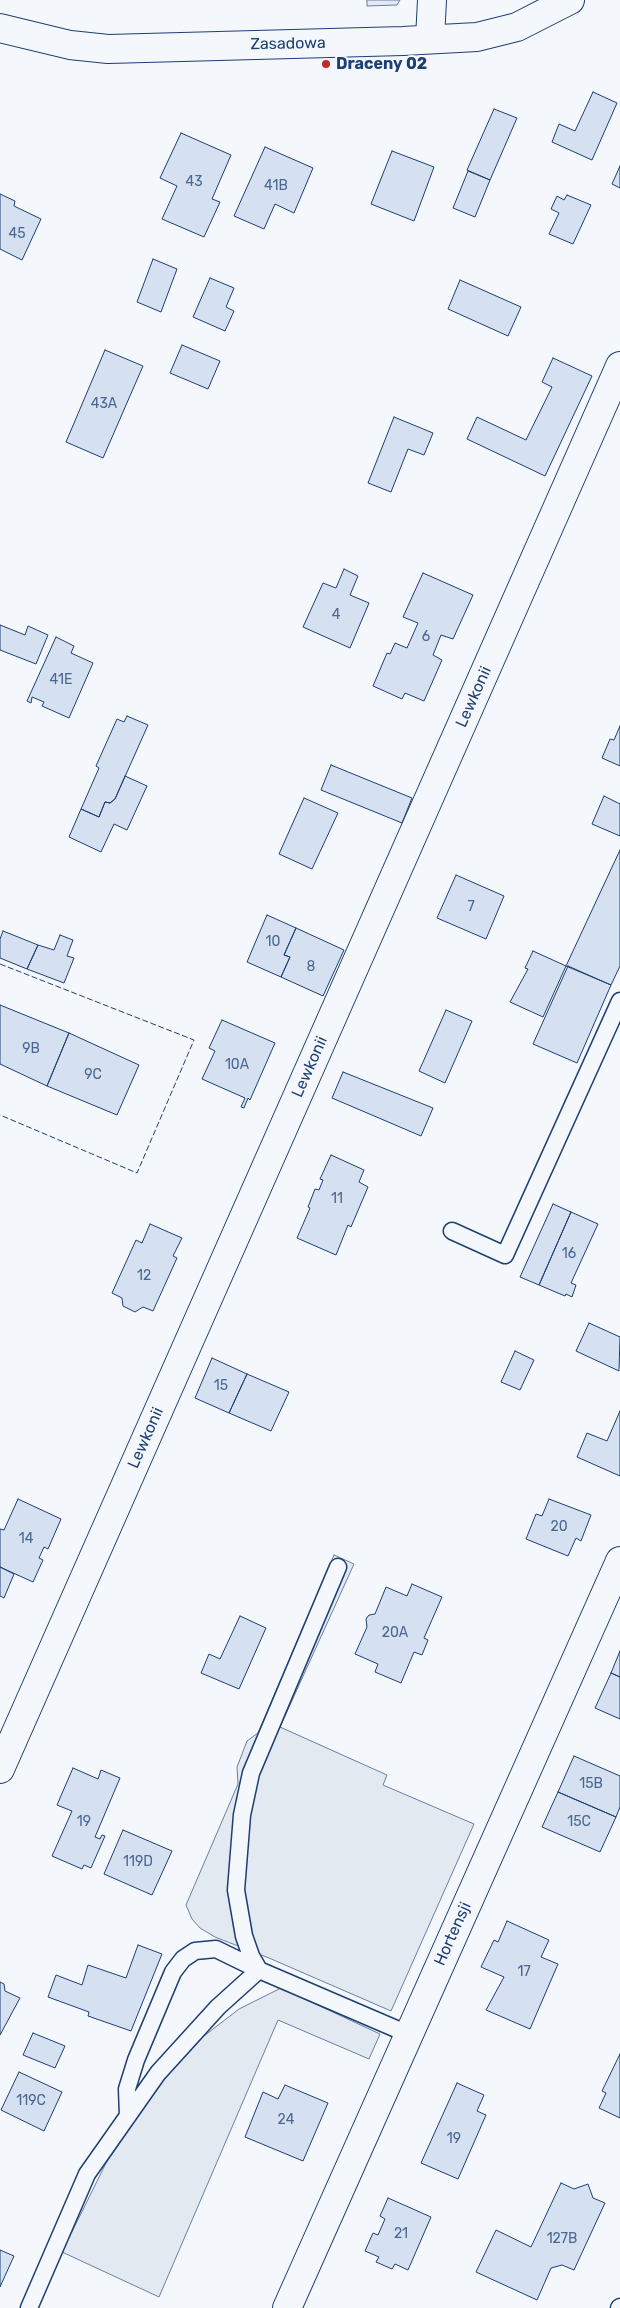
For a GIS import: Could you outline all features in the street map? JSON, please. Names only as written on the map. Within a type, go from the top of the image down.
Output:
[{"type":"street","points":[[430,39],[432,0]]},
{"type":"street","name":"Zasadowa","points":[[0,28],[70,45],[108,49],[476,37],[517,26],[570,0]]},
{"type":"street","name":"Lewkonii","points":[[0,1769],[620,366]]},
{"type":"street","name":"Hortensji","points":[[287,2308],[620,1561]]},
{"type":"lane","points":[[452,1231],[504,1255],[620,1001]]},
{"type":"lane","points":[[259,1970],[251,1956],[244,1936],[236,1890],[242,1815],[254,1766],[338,1567]]},
{"type":"lane","points":[[128,2116],[127,2089],[136,2060],[173,1972],[183,1959],[195,1951],[216,1949],[259,1970],[408,2034]]},
{"type":"lane","points":[[29,2308],[87,2174],[158,2074],[218,2007],[259,1970]]},
{"type":"shaded area","points":[[367,0],[400,0],[397,5],[367,6]]},
{"type":"shaded area","points":[[334,1555],[354,1564],[280,1727],[387,1775],[383,1785],[474,1824],[391,2011],[269,1958],[215,1937],[200,1928],[192,1919],[186,1905],[238,1784],[237,1767],[247,1741],[258,1733]]},
{"type":"shaded area","points":[[281,1988],[380,2034],[369,2059],[278,2020],[159,2297],[62,2252],[106,2163],[160,2084],[204,2036],[239,2009]]},
{"type":"building","points":[[593,92],[617,103],[592,160],[552,142],[559,124],[575,131]]},
{"type":"building","points":[[494,109],[517,118],[490,180],[467,170]]},
{"type":"building","points":[[181,133],[231,155],[212,199],[220,202],[204,237],[162,219],[177,186],[160,178]]},
{"type":"building","points":[[265,147],[313,168],[294,213],[275,204],[264,229],[234,216]]},
{"type":"building","points":[[392,151],[434,167],[414,221],[371,204]]},
{"type":"building","points":[[620,166],[620,188],[612,184]]},
{"type":"building","points":[[468,171],[490,180],[475,217],[453,208]]},
{"type":"building","points":[[0,194],[15,201],[14,206],[41,219],[22,260],[0,249]]},
{"type":"building","points":[[567,195],[591,205],[573,244],[549,234],[559,213],[551,209],[557,196],[564,200]]},
{"type":"building","points":[[153,259],[177,269],[161,312],[137,302]]},
{"type":"building","points":[[210,278],[234,288],[226,307],[234,311],[225,331],[193,317]]},
{"type":"building","points":[[460,280],[521,307],[508,336],[448,309]]},
{"type":"building","points":[[182,345],[220,361],[208,389],[170,373]]},
{"type":"building","points":[[105,350],[143,366],[103,458],[66,442]]},
{"type":"building","points":[[553,358],[592,376],[545,476],[467,439],[477,417],[526,440],[552,387],[542,382]]},
{"type":"building","points":[[394,417],[433,433],[424,455],[408,449],[391,492],[368,483]]},
{"type":"building","points":[[344,569],[358,576],[350,595],[369,603],[350,648],[303,627],[323,583],[336,588]]},
{"type":"building","points":[[423,573],[473,595],[453,639],[441,635],[433,655],[442,660],[424,701],[405,693],[402,699],[373,686],[387,653],[390,654],[395,643],[407,648],[418,623],[403,617]]},
{"type":"building","points":[[0,625],[25,635],[28,626],[48,635],[36,664],[0,650]]},
{"type":"building","points":[[56,637],[74,646],[71,653],[93,663],[69,718],[42,706],[44,702],[32,697],[31,703],[27,701]]},
{"type":"building","points":[[127,716],[148,725],[115,799],[110,803],[105,802],[99,817],[81,809],[99,768],[96,766],[117,719],[124,722]]},
{"type":"building","points":[[620,726],[620,766],[602,758],[610,739],[614,740]]},
{"type":"building","points":[[331,765],[412,798],[402,823],[321,790]]},
{"type":"building","points":[[125,776],[147,786],[127,830],[114,824],[101,852],[69,837],[81,809],[99,817],[105,802],[110,803],[115,799]]},
{"type":"building","points":[[604,796],[620,804],[620,836],[592,824]]},
{"type":"building","points":[[304,798],[338,813],[312,869],[279,854]]},
{"type":"building","points":[[620,850],[620,966],[611,985],[566,966]]},
{"type":"building","points":[[456,875],[504,896],[486,939],[437,918]]},
{"type":"building","points":[[267,915],[296,928],[284,955],[290,957],[281,977],[247,962]]},
{"type":"building","points":[[296,928],[344,950],[323,996],[281,977],[290,957],[284,955]]},
{"type":"building","points":[[3,931],[38,945],[27,969],[0,958],[0,939]]},
{"type":"building","points":[[60,935],[73,940],[67,956],[74,958],[64,983],[27,969],[38,945],[54,950]]},
{"type":"building","points":[[533,951],[566,966],[543,1017],[510,1002],[528,969],[525,968]]},
{"type":"building","points":[[568,966],[611,985],[577,1063],[533,1044]]},
{"type":"building","points":[[0,1005],[69,1033],[47,1086],[0,1064]]},
{"type":"building","points":[[446,1010],[472,1021],[445,1083],[419,1071]]},
{"type":"building","points":[[222,1020],[275,1043],[250,1100],[248,1098],[244,1108],[241,1107],[245,1098],[202,1079],[215,1051],[209,1048]]},
{"type":"building","points":[[69,1033],[139,1065],[117,1115],[47,1086]]},
{"type":"building","points":[[343,1072],[433,1108],[421,1136],[332,1098]]},
{"type":"building","points":[[331,1155],[364,1170],[359,1182],[368,1187],[351,1227],[348,1225],[336,1255],[297,1238],[310,1208],[308,1207],[315,1189],[319,1190],[323,1180],[320,1179]]},
{"type":"building","points":[[553,1204],[571,1212],[539,1285],[520,1277]]},
{"type":"building","points":[[571,1212],[598,1224],[571,1283],[576,1285],[572,1297],[539,1285]]},
{"type":"building","points":[[150,1224],[182,1238],[173,1256],[177,1258],[153,1311],[143,1307],[135,1312],[123,1306],[122,1298],[112,1293],[136,1240],[142,1243]]},
{"type":"building","points":[[589,1323],[620,1337],[619,1371],[576,1351]]},
{"type":"building","points":[[515,1351],[534,1360],[520,1390],[501,1382]]},
{"type":"building","points":[[212,1358],[247,1374],[229,1413],[195,1398]]},
{"type":"building","points":[[247,1374],[289,1392],[271,1431],[229,1413]]},
{"type":"building","points":[[620,1411],[620,1476],[577,1457],[587,1433],[607,1441]]},
{"type":"building","points":[[18,1499],[61,1519],[48,1549],[44,1547],[39,1558],[43,1560],[33,1582],[0,1567],[0,1529],[4,1530]]},
{"type":"building","points":[[549,1499],[591,1515],[581,1541],[576,1538],[568,1556],[526,1539],[536,1514],[542,1516]]},
{"type":"building","points":[[0,1567],[14,1574],[4,1598],[0,1596]]},
{"type":"building","points":[[412,1584],[442,1597],[424,1638],[428,1640],[422,1655],[414,1652],[401,1683],[375,1672],[378,1664],[355,1654],[367,1627],[366,1619],[369,1615],[375,1614],[386,1587],[407,1596]]},
{"type":"building","points":[[240,1616],[266,1628],[239,1689],[201,1673],[209,1654],[220,1659]]},
{"type":"building","points":[[620,1651],[620,1677],[611,1673]]},
{"type":"building","points":[[611,1673],[620,1677],[620,1719],[595,1708]]},
{"type":"building","points":[[574,1756],[620,1776],[620,1807],[616,1817],[558,1792]]},
{"type":"building","points":[[73,1768],[98,1779],[101,1770],[120,1778],[95,1837],[100,1839],[102,1835],[105,1836],[91,1868],[84,1865],[82,1869],[52,1856],[72,1811],[57,1805]]},
{"type":"building","points":[[558,1792],[616,1817],[600,1852],[542,1827]]},
{"type":"building","points":[[123,1830],[172,1851],[152,1895],[104,1874]]},
{"type":"building","points":[[507,1921],[549,1940],[541,1957],[558,1964],[530,2029],[486,2010],[504,1977],[481,1967],[494,1940],[498,1942]]},
{"type":"building","points":[[138,1945],[162,1954],[131,2031],[88,2016],[89,2012],[48,1997],[56,1975],[82,1985],[88,1965],[126,1978]]},
{"type":"building","points":[[0,1982],[4,1984],[5,1991],[20,1998],[0,2035]]},
{"type":"building","points":[[33,2033],[65,2046],[55,2068],[23,2055]]},
{"type":"building","points":[[620,2054],[620,2118],[599,2108],[606,2093],[602,2091]]},
{"type":"building","points":[[19,2072],[62,2092],[44,2131],[1,2110]]},
{"type":"building","points":[[457,2083],[484,2095],[477,2111],[486,2115],[458,2179],[421,2163]]},
{"type":"building","points":[[285,2085],[328,2103],[303,2161],[245,2137],[263,2092],[278,2099]]},
{"type":"building","points":[[561,2183],[574,2189],[588,2184],[593,2198],[605,2203],[574,2270],[562,2265],[551,2268],[537,2300],[476,2272],[496,2230],[531,2247]]},
{"type":"building","points":[[388,2198],[431,2217],[408,2270],[395,2264],[392,2269],[376,2262],[379,2257],[365,2251],[373,2233],[378,2235],[385,2219],[380,2216]]},
{"type":"building","points":[[0,2250],[14,2256],[0,2287]]},
{"type":"fence","points":[[0,964],[194,1040],[137,1173],[0,1115]]},
{"type":"place","name":"Draceny 02","points":[[326,64]]}]
